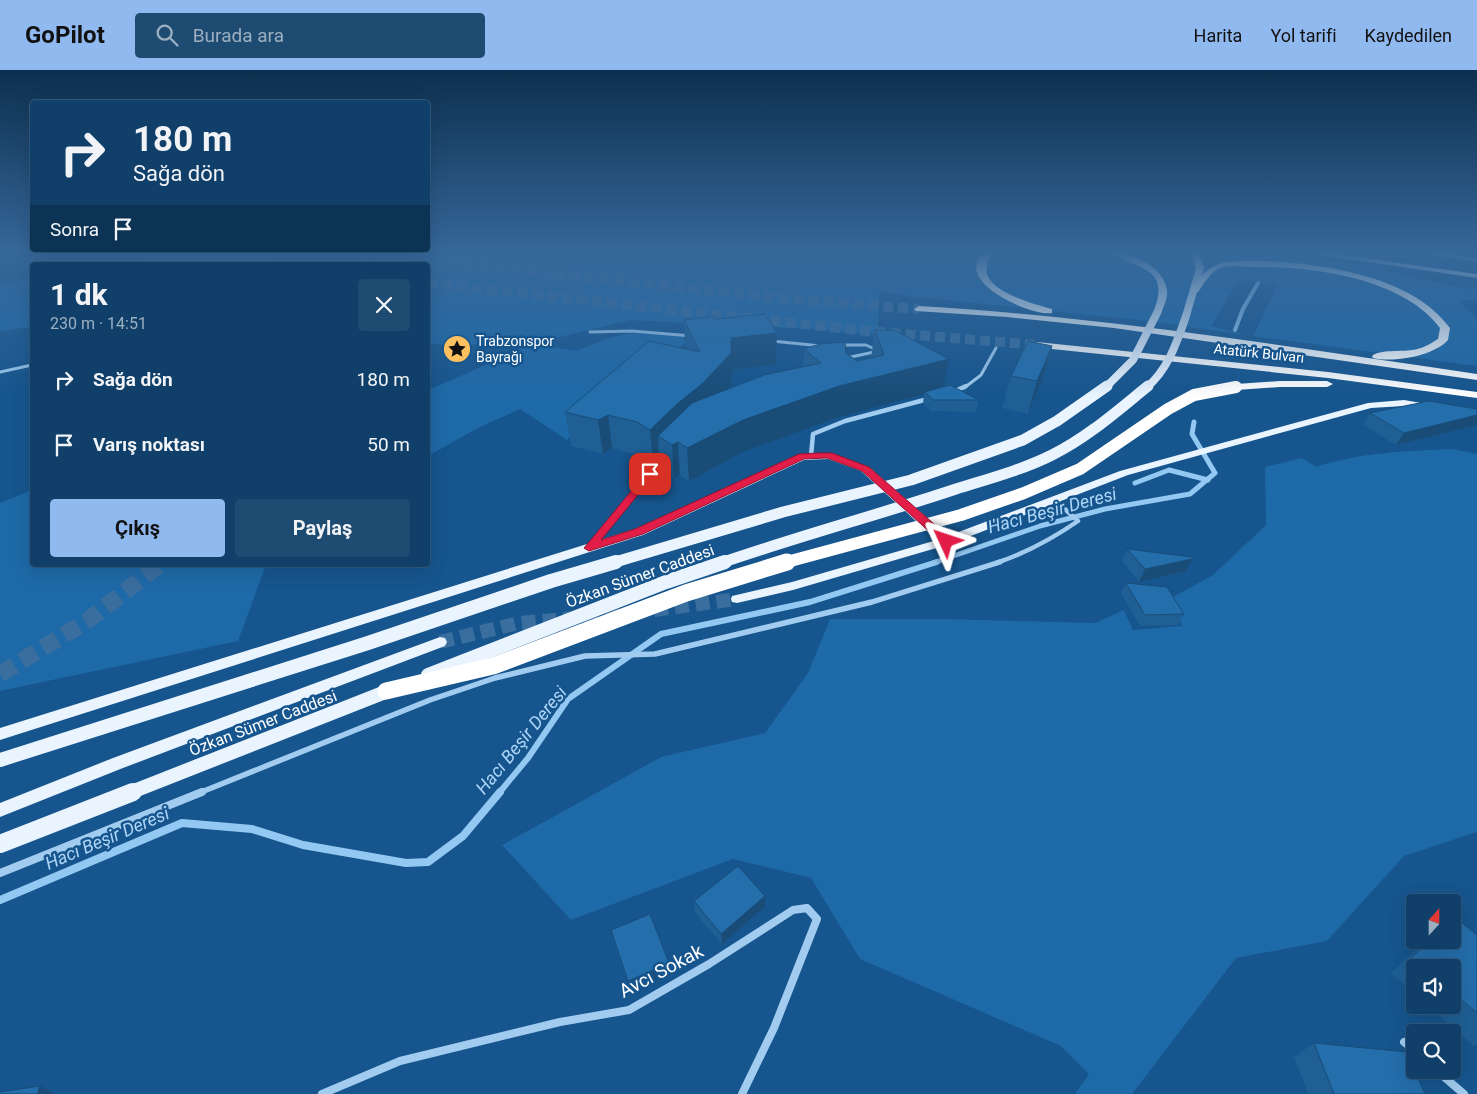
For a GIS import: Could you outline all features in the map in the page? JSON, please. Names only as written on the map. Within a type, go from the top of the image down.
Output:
[{"type":"highway","points":[[1017,301],[1053,312],[1114,325]]},
{"type":"highway","points":[[1333,357],[1410,355],[1433,348],[1444,340],[1445,328],[1434,314],[1412,301]]},
{"type":"highway","points":[[919,309],[1007,314],[1114,325]]},
{"type":"highway","name":"Atatürk Bulvarı","points":[[1114,325],[1333,357],[1477,375]]},
{"type":"highway","name":"Atatürk Bulvarı","points":[[1038,345],[1189,360],[1477,395]]},
{"type":"highway","points":[[386,692],[493,666],[686,593],[802,557],[961,515],[1015,496],[1080,468],[1168,409],[1194,395],[1236,387],[1280,384],[1326,384],[1447,391]]},
{"type":"main road","name":"Özkan Sümer Caddesi","points":[[0,760],[368,643],[551,582],[782,512],[910,480],[1023,440],[1057,421],[1104,389],[1133,360],[1162,301]]},
{"type":"main road","name":"Özkan Sümer Caddesi","points":[[0,844],[666,582],[770,546],[891,511],[994,477],[1052,455],[1093,431],[1158,378],[1176,345],[1191,301]]},
{"type":"main road","points":[[737,599],[793,586],[946,541],[1124,473],[1371,405],[1404,403],[1441,409]]},
{"type":"main road","points":[[0,734],[639,532],[802,456],[828,456],[865,469],[946,541]]},
{"type":"main road","points":[[0,810],[118,763],[440,642]]},
{"type":"street","points":[[590,332],[632,331],[694,336]]},
{"type":"street","points":[[768,341],[828,346]]},
{"type":"street","points":[[838,345],[865,344],[875,346],[879,351],[840,359]]},
{"type":"street","points":[[948,393],[969,387],[980,379],[996,348]]},
{"type":"street","points":[[0,372],[30,365]]},
{"type":"street","points":[[811,456],[813,434],[845,421],[930,399]]},
{"type":"street","points":[[589,548],[631,495],[668,455]]},
{"type":"street","points":[[0,873],[430,700],[495,678],[585,656],[655,654],[872,602],[1018,556],[1054,537],[1078,521],[1055,500]]},
{"type":"street","name":"Avcı Sokak","points":[[322,1094],[400,1061],[560,1022],[629,1010],[709,964],[793,910],[807,908],[817,919],[774,1028],[742,1094]]},
{"type":"street","points":[[1446,1079],[1464,1094]]},
{"type":"shaded area","points":[[0,301],[30,301],[30,327],[0,331]]},
{"type":"shaded area","points":[[430,301],[879,301],[878,335],[814,329],[630,320],[531,344],[577,351],[608,338],[631,333],[695,337],[623,385],[567,440],[520,409],[478,428],[430,455],[430,389],[528,345],[430,344]]},
{"type":"shaded area","points":[[954,301],[1226,301],[1211,326],[1247,335],[1141,320]]},
{"type":"shaded area","points":[[1270,301],[1464,301],[1459,302],[1477,318],[1477,366],[1253,336]]},
{"type":"shaded area","points":[[1453,449],[1477,454],[1477,832],[1404,856],[1327,941],[1236,958],[1132,1094],[1075,1094],[1089,1074],[1061,1046],[860,959],[811,878],[733,859],[571,920],[502,845],[661,757],[765,733],[808,673],[830,619],[946,619],[1095,623],[1124,610],[1133,630],[1182,626],[1171,598],[1213,575],[1266,525],[1265,467],[1302,458],[1316,467],[1367,455]]},
{"type":"shaded area","points":[[30,491],[30,567],[265,567],[238,641],[0,691],[0,503]]},
{"type":"building","points":[[765,314],[777,333],[731,338],[731,353],[703,383],[677,404],[650,430],[637,422],[608,415],[598,420],[565,412],[649,341],[700,352],[684,320],[714,316],[716,319]]},
{"type":"building","points":[[875,330],[894,330],[949,359],[839,386],[743,420],[687,448],[678,442],[672,445],[658,436],[692,403],[764,375],[821,363],[804,349],[820,344],[845,342],[846,353],[857,361],[884,355]]},
{"type":"building","points":[[1028,341],[1052,346],[1037,381],[1011,376]]},
{"type":"building","points":[[950,385],[979,400],[933,400],[925,392]]},
{"type":"building","points":[[1429,401],[1477,409],[1477,415],[1404,433],[1370,413]]},
{"type":"building","points":[[1127,549],[1192,557],[1192,559],[1145,569]]},
{"type":"building","points":[[1126,583],[1167,587],[1184,614],[1145,615]]},
{"type":"building","points":[[738,866],[765,896],[721,934],[694,901]]},
{"type":"building","points":[[650,914],[669,963],[628,981],[611,930]]},
{"type":"building","points":[[1461,922],[1477,935],[1477,1013],[1461,1000],[1461,959],[1414,959],[1412,957],[1421,949],[1461,949]]},
{"type":"building","points":[[1314,1043],[1406,1052],[1406,1079],[1418,1079],[1425,1094],[1334,1094]]},
{"type":"building","points":[[40,1086],[37,1094],[0,1094],[0,1092]]},
{"type":"waterway","name":"Hacı Beşir Deresi","points":[[1235,330],[1248,301]]},
{"type":"waterway","name":"Hacı Beşir Deresi","points":[[1194,422],[1192,434],[1215,473],[1207,480]]},
{"type":"waterway","points":[[1135,483],[1169,470],[1207,480]]},
{"type":"waterway","name":"Hacı Beşir Deresi","points":[[933,563],[1040,526],[1105,509],[1190,494],[1207,480]]},
{"type":"waterway","name":"Hacı Beşir Deresi","points":[[499,793],[528,758],[568,699],[661,634],[810,602],[937,562]]},
{"type":"waterway","name":"Hacı Beşir Deresi","points":[[0,900],[182,823],[252,829],[303,845],[406,863],[428,862],[463,836],[500,792]]},
{"type":"tunnel","points":[[591,301],[867,331],[1037,345]]},
{"type":"tunnel","points":[[815,301],[919,309]]},
{"type":"tunnel","points":[[0,674],[87,621],[156,567]]},
{"type":"tunnel","points":[[654,610],[737,599]]},
{"type":"tunnel","points":[[440,642],[519,623],[620,614]]},
{"type":"place","name":"Trabzonspor Bayrağı","points":[[457,349]]},
{"type":"route","points":[[650,474],[589,548],[639,532],[802,456],[828,456],[865,469],[946,541]]}]
